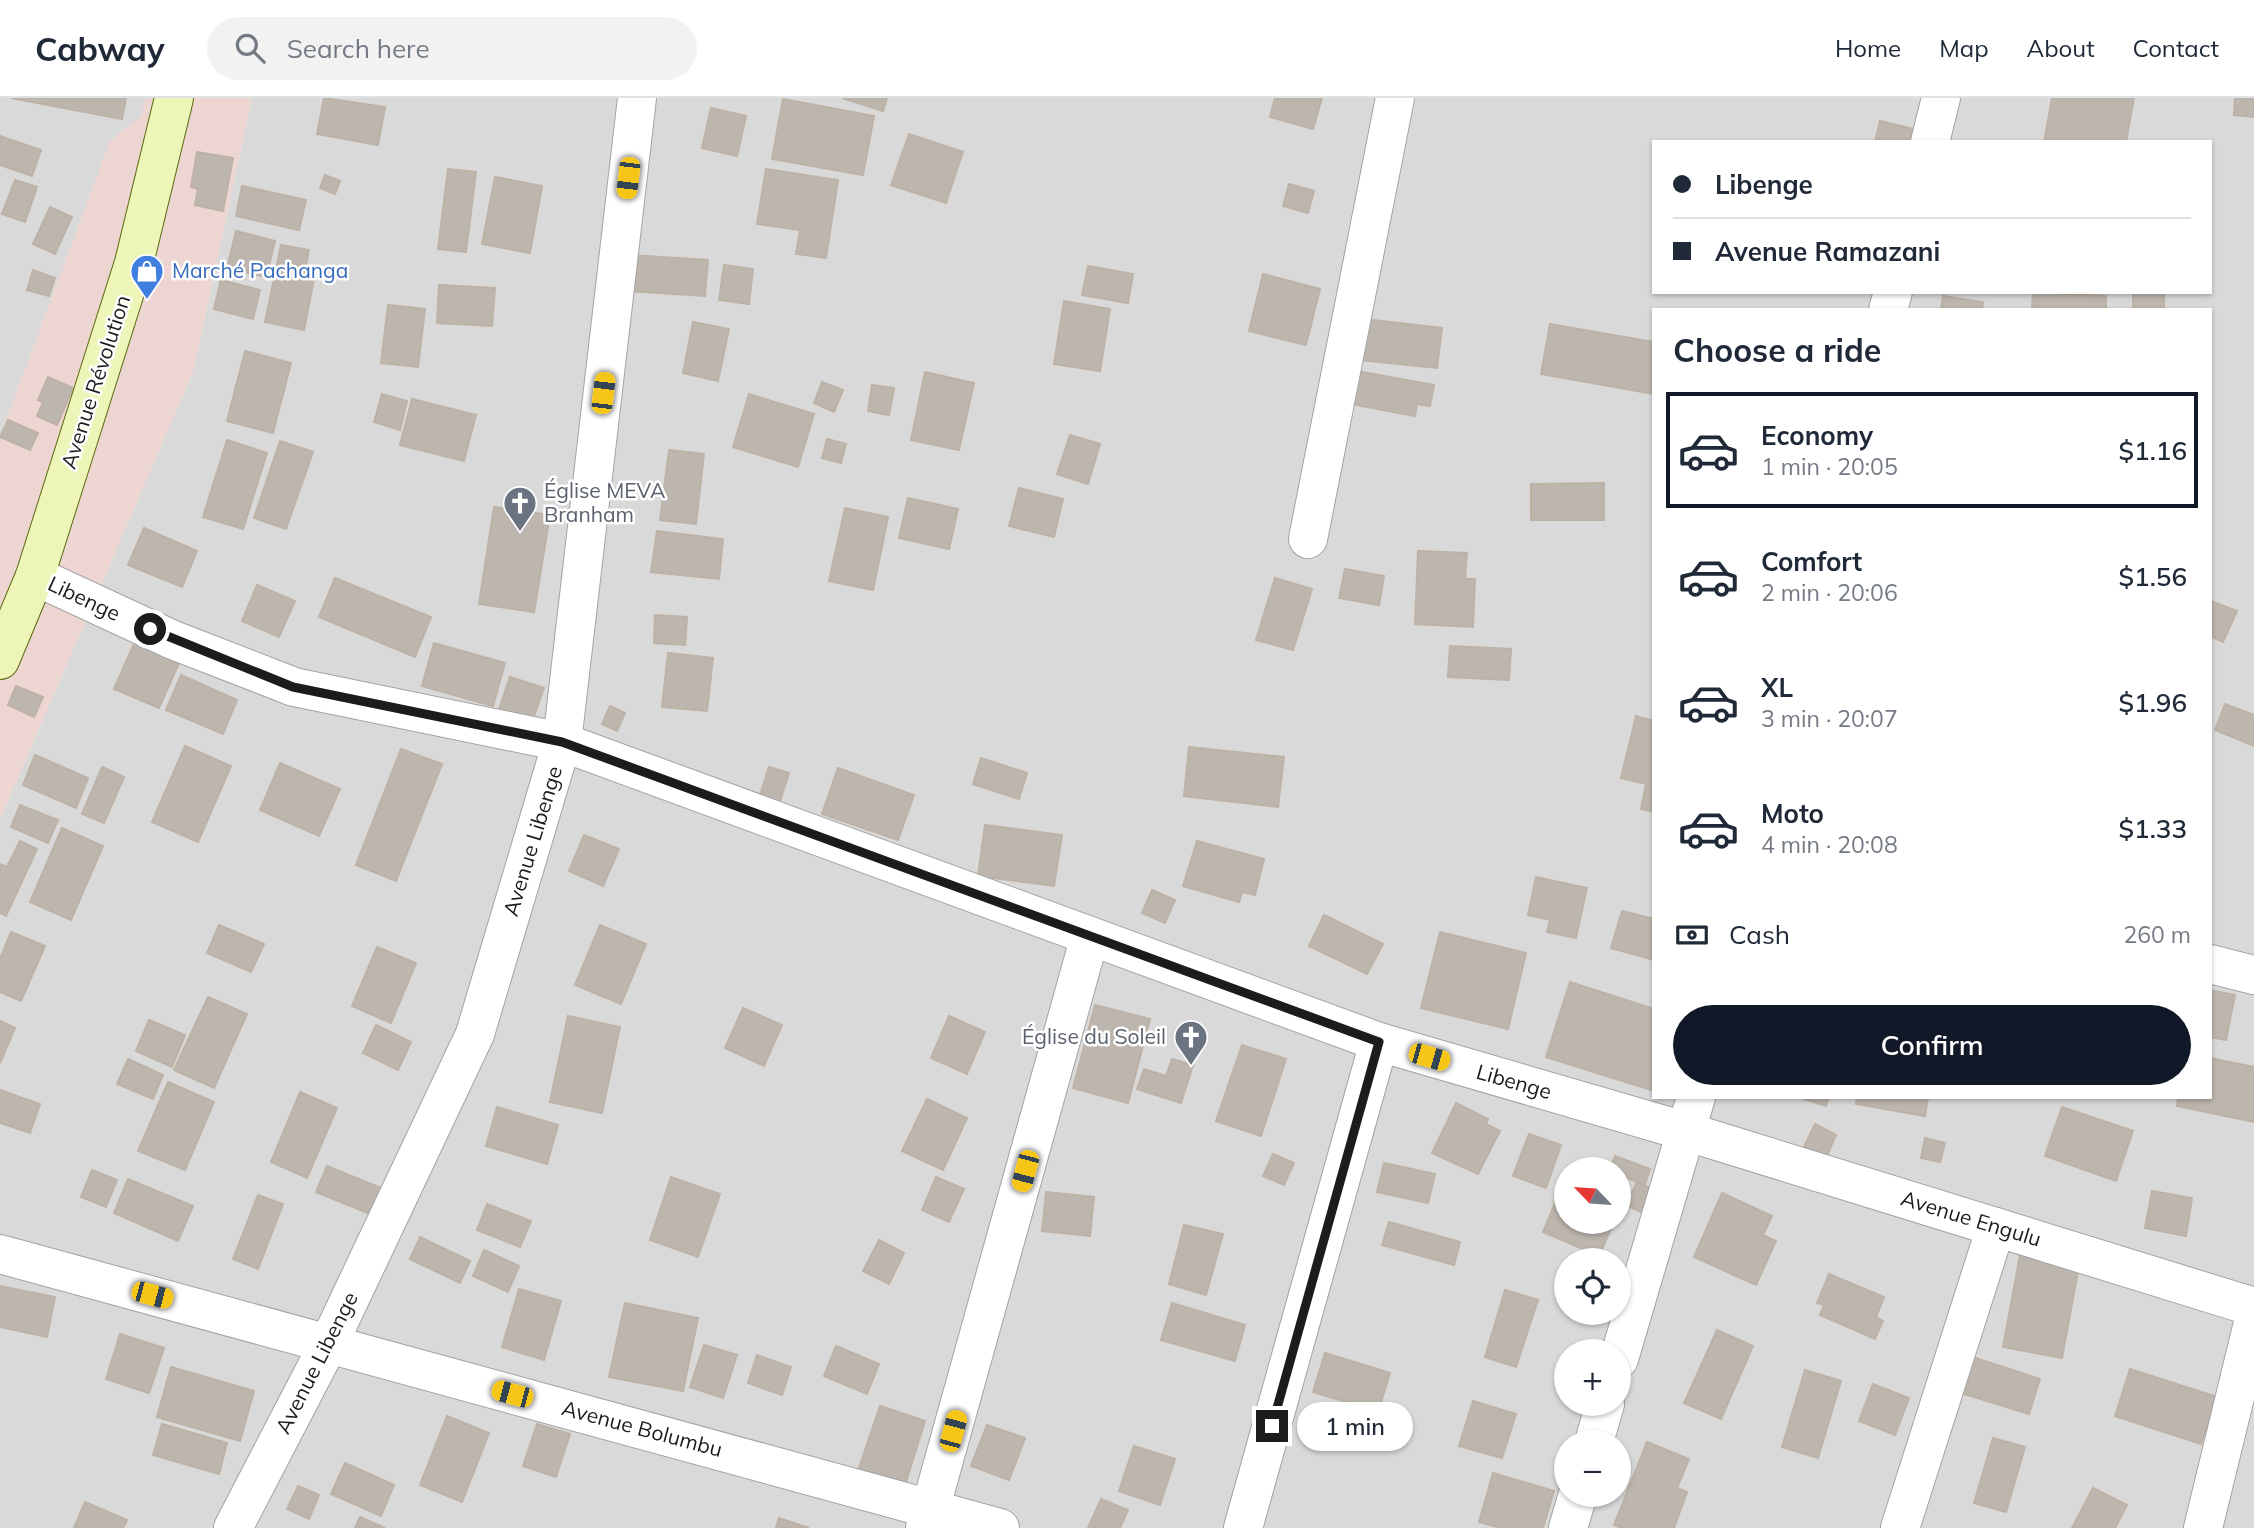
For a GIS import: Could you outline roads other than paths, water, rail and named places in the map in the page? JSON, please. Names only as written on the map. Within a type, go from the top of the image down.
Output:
[{"type":"street","name":"Avenue Révolution","points":[[0,660],[35,576],[134,263],[174,98]]},
{"type":"street","name":"Avenue Libenge","points":[[233,1528],[329,1343],[475,1034],[562,742],[637,98]]},
{"type":"street","points":[[1308,539],[1395,98]]},
{"type":"street","points":[[1930,140],[1941,98]]},
{"type":"street","name":"Libenge","points":[[35,576],[173,640],[293,687],[562,742],[1379,1042],[1692,1115]]},
{"type":"street","points":[[928,1518],[1090,936]]},
{"type":"street","points":[[2212,964],[2254,975]]},
{"type":"street","points":[[1243,1528],[1379,1042]]},
{"type":"street","points":[[1625,1339],[1692,1115]]},
{"type":"street","name":"Avenue Engulu","points":[[1692,1115],[1996,1227],[2254,1307]]},
{"type":"street","points":[[1900,1528],[1996,1227]]},
{"type":"street","name":"Avenue Bolumbu","points":[[0,1254],[329,1343],[928,1518],[1000,1528]]},
{"type":"street","points":[[2203,1528],[2254,1319]]},
{"type":"street","points":[[1567,1528],[1574,1507]]},
{"type":"place","name":"Marché Pachanga","points":[[147,301]]},
{"type":"place","name":"Église MEVA Branham","points":[[520,533]]},
{"type":"place","name":"Église du Soleil","points":[[1191,1067]]}]
